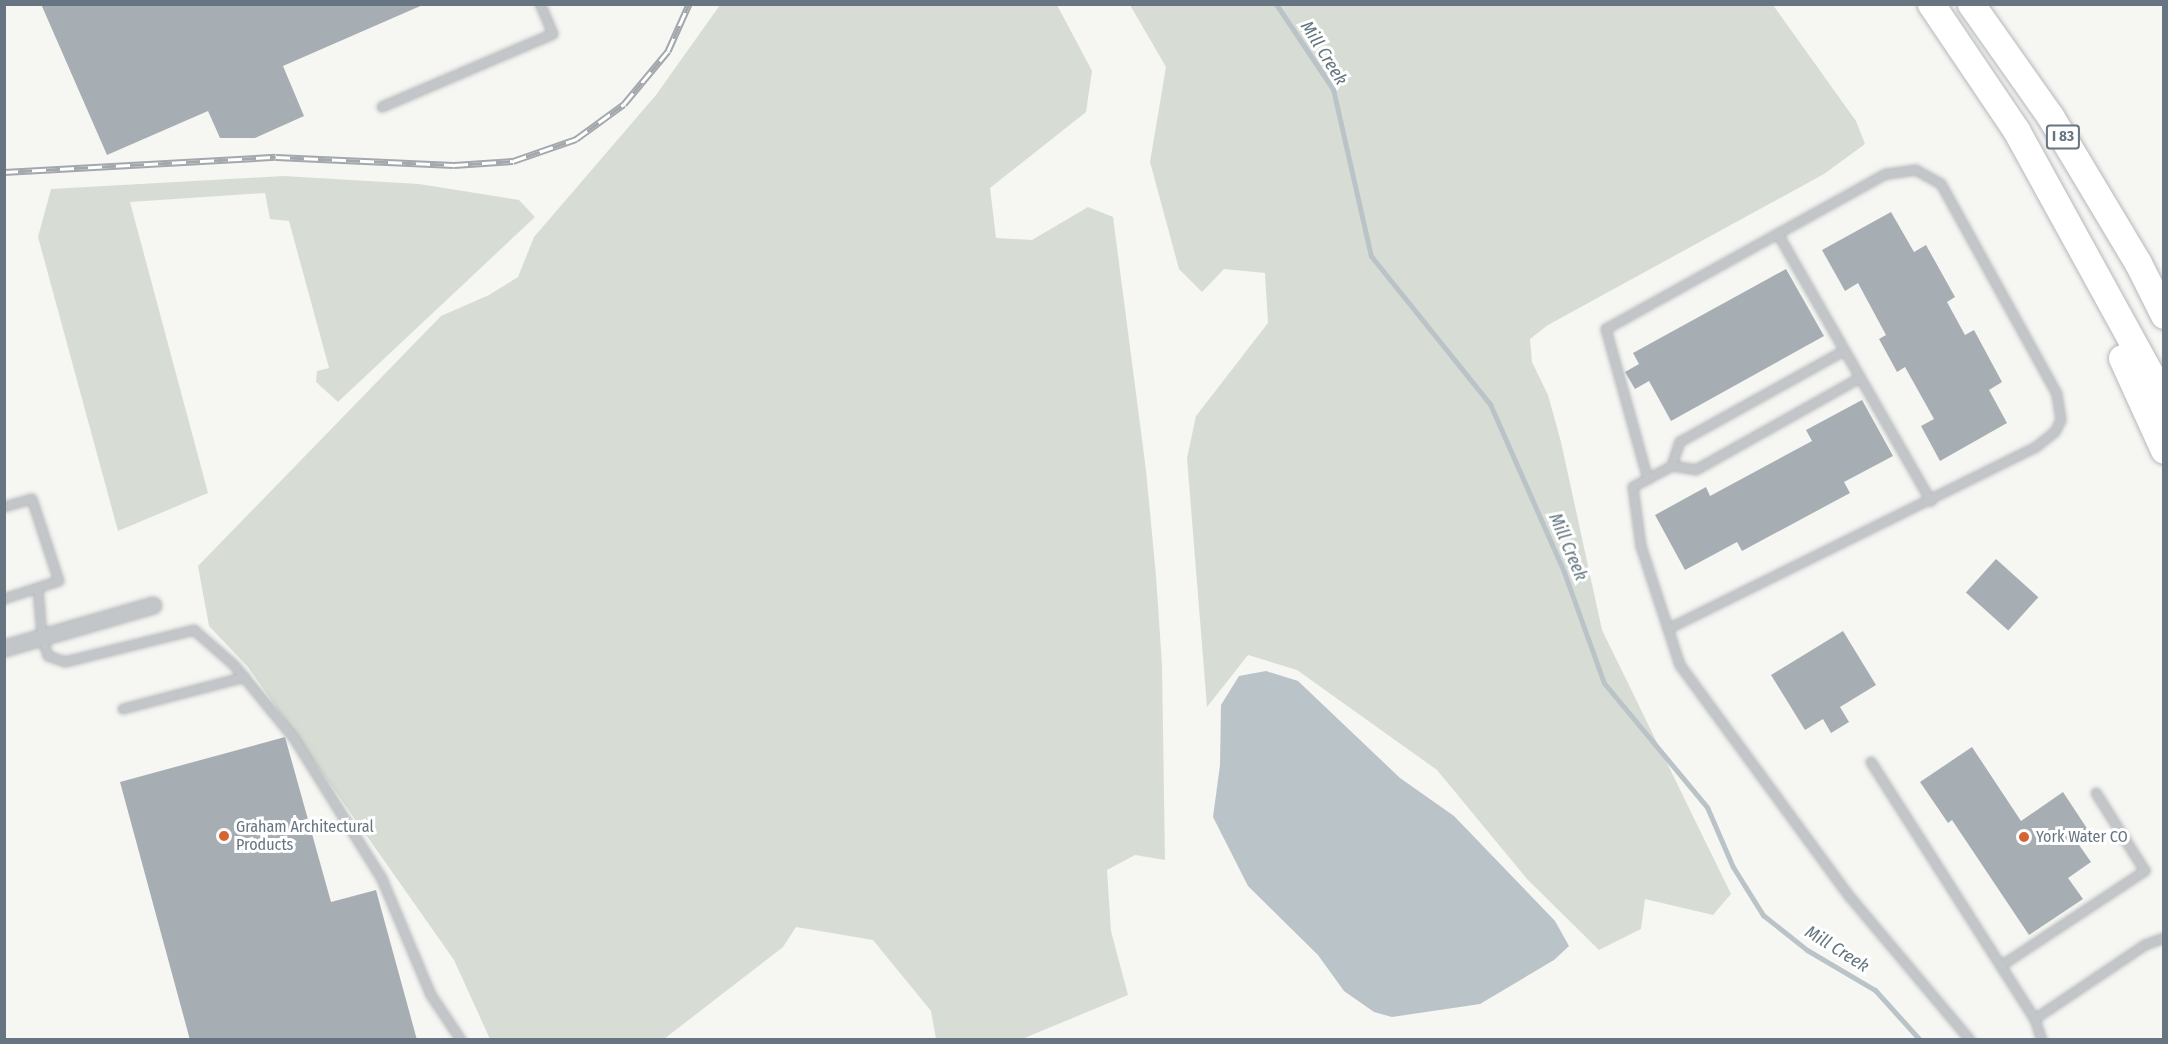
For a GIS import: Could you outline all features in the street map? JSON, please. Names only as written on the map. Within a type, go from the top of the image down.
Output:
[{"type":"highway","name":"I 83","points":[[1931,4],[2016,130],[2087,255],[2163,399]]},
{"type":"highway","name":"I 83","points":[[1971,4],[2050,116],[2145,276],[2163,315]]},
{"type":"highway","points":[[2087,255],[2101,312],[2163,450]]},
{"type":"highway","points":[[2145,276],[2163,303]]},
{"type":"street","points":[[4,648],[153,605]]},
{"type":"lane","points":[[382,107],[553,34],[540,4]]},
{"type":"lane","points":[[1648,479],[1606,329],[1886,174],[1916,170],[1941,184],[2057,394],[2062,413],[2047,441],[1931,501],[1668,629]]},
{"type":"lane","points":[[1778,234],[1931,501]]},
{"type":"lane","points":[[1672,466],[1680,442],[1844,351]]},
{"type":"lane","points":[[1860,378],[1696,470],[1672,466],[1633,487],[1641,546],[1680,666],[1850,897],[1970,1040]]},
{"type":"lane","points":[[4,507],[32,499],[59,581],[4,599]]},
{"type":"lane","points":[[38,588],[42,637],[48,656],[65,662],[194,630],[245,677],[294,738],[382,879],[431,995],[461,1040]]},
{"type":"lane","points":[[123,709],[245,677]]},
{"type":"lane","points":[[1871,762],[2035,1019],[2042,1040]]},
{"type":"lane","points":[[2001,966],[2145,871],[2096,793]]},
{"type":"lane","points":[[2035,1019],[2145,945],[2163,938]]},
{"type":"shaded area","points":[[720,5],[1057,5],[1092,71],[1086,112],[990,188],[996,238],[1032,240],[1088,207],[1113,217],[1146,470],[1156,576],[1162,665],[1165,860],[1135,855],[1107,870],[1111,931],[1128,995],[1022,1039],[936,1039],[931,1011],[873,940],[796,927],[783,947],[664,1039],[490,1039],[454,960],[248,667],[209,626],[198,566],[441,316],[489,295],[518,277],[534,237],[656,95]]},
{"type":"shaded area","points":[[1130,5],[1773,5],[1856,121],[1865,144],[1824,174],[1548,325],[1530,339],[1532,362],[1548,395],[1561,442],[1602,630],[1731,894],[1713,915],[1645,899],[1641,929],[1599,950],[1527,879],[1437,770],[1297,670],[1248,655],[1207,707],[1187,458],[1196,416],[1268,323],[1265,273],[1224,269],[1202,292],[1179,269],[1150,162],[1166,67]]},
{"type":"shaded area","points":[[283,176],[419,184],[519,200],[535,217],[338,402],[316,382],[317,371],[329,368],[289,221],[270,219],[265,193],[130,202],[208,493],[118,531],[38,237],[51,189]]},
{"type":"shaded area","points":[[1266,671],[1298,681],[1400,778],[1454,816],[1555,921],[1569,946],[1554,960],[1480,1004],[1392,1017],[1374,1012],[1344,991],[1318,955],[1248,886],[1213,817],[1220,765],[1221,705],[1239,676]]},
{"type":"building","points":[[41,4],[425,4],[283,66],[304,116],[255,138],[220,138],[208,111],[107,155]]},
{"type":"building","points":[[1891,212],[1914,252],[1926,245],[1955,297],[1947,302],[1965,335],[1974,330],[2002,382],[1989,390],[2007,423],[1940,461],[1921,426],[1934,419],[1905,367],[1897,372],[1879,339],[1886,335],[1858,283],[1845,291],[1822,250]]},
{"type":"building","points":[[1786,269],[1824,336],[1671,421],[1649,381],[1635,389],[1625,372],[1639,364],[1633,353]]},
{"type":"building","points":[[1862,400],[1893,456],[1844,482],[1850,493],[1742,551],[1737,542],[1685,570],[1655,515],[1706,487],[1710,496],[1812,441],[1806,430]]},
{"type":"building","points":[[1996,559],[2038,597],[2008,631],[1966,592]]},
{"type":"building","points":[[1843,631],[1876,685],[1840,707],[1849,722],[1831,733],[1823,719],[1805,730],[1771,675]]},
{"type":"building","name":"Graham Architectural Products","points":[[285,737],[331,902],[376,890],[417,1040],[190,1040],[120,782]]},
{"type":"building","name":"York Water CO","points":[[1972,747],[2021,821],[2063,792],[2090,833],[2077,842],[2091,862],[2068,878],[2083,899],[2029,935],[1952,820],[1948,823],[1920,782]]},
{"type":"waterway","name":"Mill Creek","points":[[1276,4],[1333,89],[1371,256],[1490,404],[1564,572],[1604,683],[1707,807],[1733,867],[1763,915],[1807,950],[1875,990],[1920,1040]]},
{"type":"railway","points":[[4,172],[276,157],[454,165],[513,161],[576,139],[624,104],[668,51],[689,4]]},
{"type":"place","name":"Graham Architectural Products","points":[[224,836]]},
{"type":"place","name":"York Water CO","points":[[2024,837]]}]
